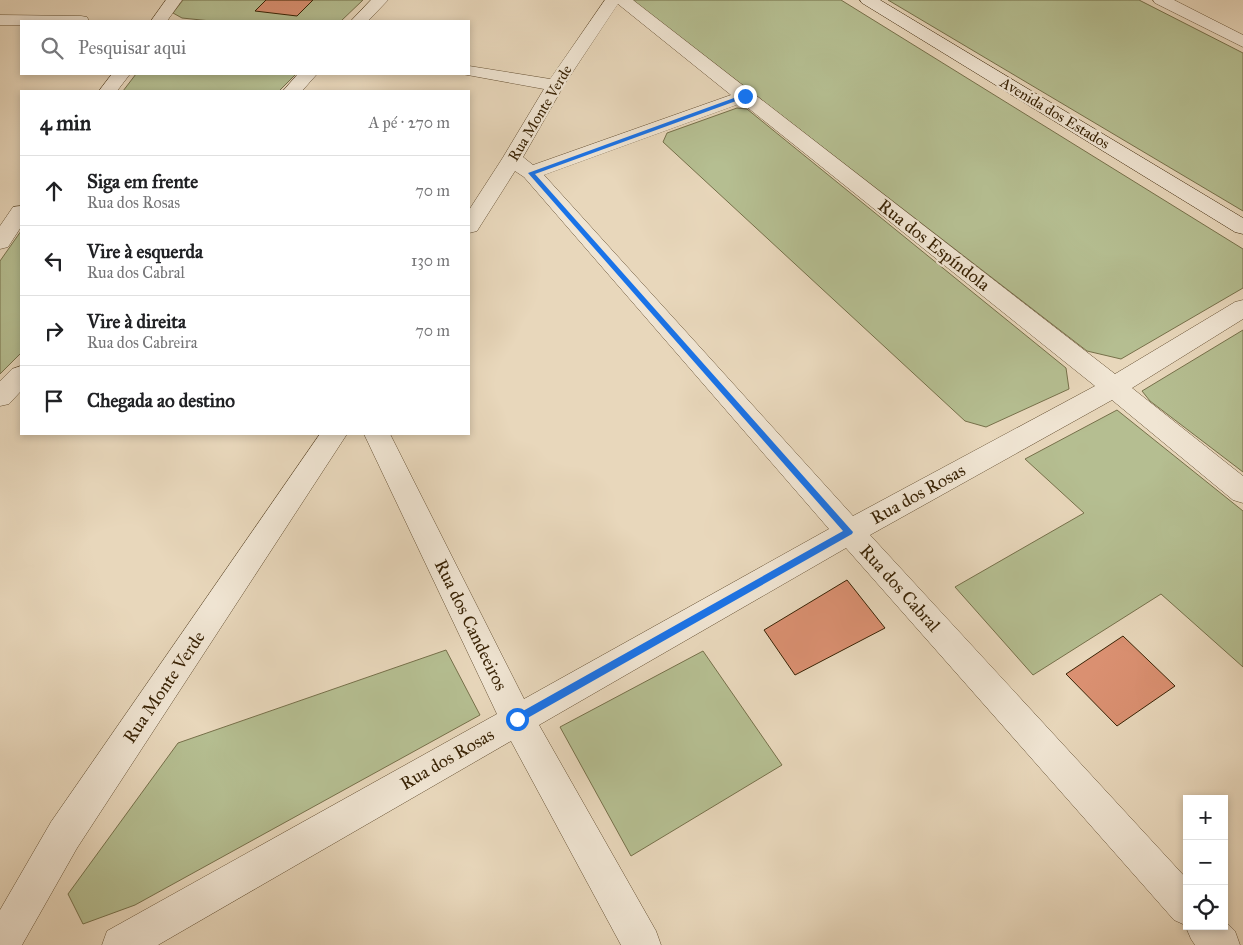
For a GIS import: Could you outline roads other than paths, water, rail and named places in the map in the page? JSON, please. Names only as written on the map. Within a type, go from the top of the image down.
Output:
[{"type":"street","points":[[160,20],[174,0]]},
{"type":"street","points":[[360,20],[380,0]]},
{"type":"street","name":"Rua Monte Verde","points":[[470,225],[522,166],[555,85],[613,0]]},
{"type":"street","name":"Rua dos Espíndola","points":[[622,0],[1114,387],[1243,492]]},
{"type":"street","name":"Avenida dos Estados","points":[[868,0],[1243,227]]},
{"type":"street","points":[[1161,0],[1243,42]]},
{"type":"street","points":[[0,20],[20,20]]},
{"type":"street","points":[[470,71],[555,85]]},
{"type":"street","points":[[109,90],[120,75]]},
{"type":"street","points":[[293,90],[307,75]]},
{"type":"street","points":[[522,166],[745,96]]},
{"type":"street","name":"Rua dos Cabral","points":[[522,166],[1183,903]]},
{"type":"street","points":[[0,242],[20,213]]},
{"type":"street","name":"Rua dos Rosas","points":[[121,945],[849,532],[1114,387],[1243,308]]},
{"type":"street","points":[[0,397],[20,376]]},
{"type":"street","name":"Rua Monte Verde","points":[[1,945],[64,835],[333,435]]},
{"type":"street","name":"Rua dos Candeeiros","points":[[376,435],[517,719],[642,945]]},
{"type":"street","points":[[1208,930],[1221,945]]}]
